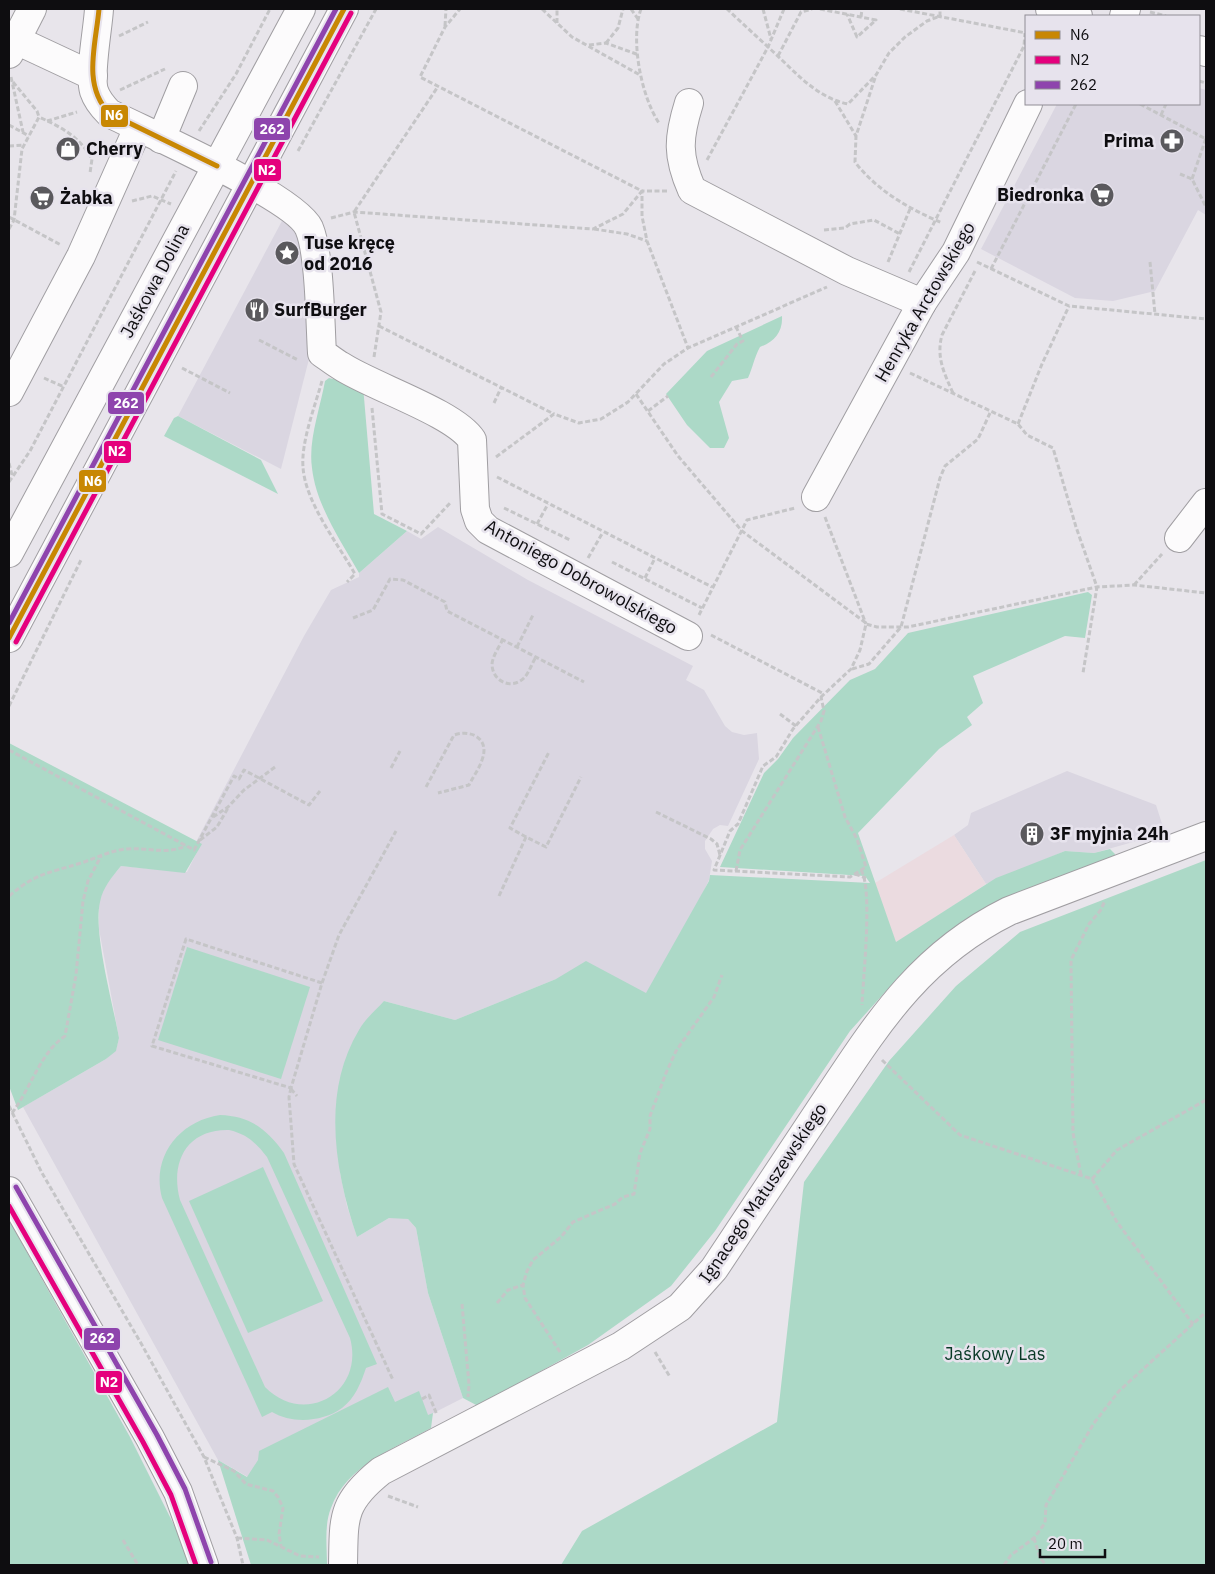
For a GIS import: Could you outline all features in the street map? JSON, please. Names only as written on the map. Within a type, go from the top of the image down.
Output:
[{"type":"street","points":[[32,9],[12,62],[103,85]]},
{"type":"street","name":"Antoniego Dobrowolskiego","points":[[99,9],[103,85],[94,90],[100,103],[109,113],[217,166],[301,216],[308,225],[313,246],[322,352],[341,367],[450,421],[467,433],[472,440],[478,472],[475,509],[479,521],[488,530],[690,631]]},
{"type":"street","name":"Jaśkowa Dolina","points":[[9,553],[19,511],[217,166],[301,9]]},
{"type":"street","points":[[9,638],[344,9]]},
{"type":"street","points":[[1050,9],[1074,15]]},
{"type":"street","points":[[9,392],[81,256],[150,133],[174,78]]},
{"type":"street","points":[[689,103],[679,144],[682,168],[692,190],[847,271],[922,303]]},
{"type":"street","name":"Henryka Arctowskiego","points":[[816,497],[922,303],[967,250],[1028,105]]},
{"type":"street","points":[[1172,544],[1206,503]]},
{"type":"street","name":"Ignacego Matuszewskiego","points":[[343,1562],[343,1526],[349,1505],[361,1488],[381,1471],[640,1334],[680,1307],[694,1293],[714,1269],[896,1000],[945,952],[986,922],[1009,911],[1206,836]]},
{"type":"street","points":[[9,1191],[150,1438],[178,1492],[191,1524],[204,1565]]},
{"type":"path","points":[[197,134],[236,74],[270,9]]},
{"type":"path","points":[[296,155],[376,9]]},
{"type":"path","points":[[445,27],[446,9]]},
{"type":"path","points":[[460,9],[445,27],[420,77],[437,88],[642,191],[692,190],[768,47],[784,9]]},
{"type":"path","points":[[542,9],[572,37],[641,75]]},
{"type":"path","points":[[557,9],[557,23]]},
{"type":"path","points":[[606,43],[618,28],[623,9]]},
{"type":"path","points":[[631,9],[638,19]]},
{"type":"path","points":[[641,9],[638,19],[639,55],[646,98],[671,141],[679,144]]},
{"type":"path","points":[[727,9],[778,56],[797,77],[835,101],[848,104],[876,75]]},
{"type":"path","points":[[762,9],[771,39]]},
{"type":"path","points":[[778,56],[801,12],[812,9]]},
{"type":"path","points":[[820,9],[847,14],[876,20],[857,37],[847,14]]},
{"type":"path","points":[[861,17],[862,9]]},
{"type":"path","points":[[900,9],[1025,27]]},
{"type":"path","points":[[940,9],[940,16]]},
{"type":"path","points":[[940,16],[927,21],[905,37],[889,53],[876,75],[856,136],[854,162],[864,175],[910,209],[935,220],[967,250],[991,269],[1069,306],[1206,318]]},
{"type":"path","points":[[118,37],[148,22]]},
{"type":"path","points":[[588,46],[606,43],[639,55]]},
{"type":"path","points":[[901,270],[908,273],[1025,44]]},
{"type":"path","points":[[9,229],[14,220],[24,145],[39,117],[38,111],[12,62]]},
{"type":"path","points":[[12,62],[23,132]]},
{"type":"path","points":[[103,85],[174,78]]},
{"type":"path","points":[[437,88],[354,212],[380,312],[370,380],[382,514],[421,534],[451,501]]},
{"type":"path","points":[[835,101],[856,136]]},
{"type":"path","points":[[991,269],[1075,105]]},
{"type":"path","points":[[1142,105],[1206,139],[1205,147],[1192,180]]},
{"type":"path","points":[[1161,115],[1166,105]]},
{"type":"path","points":[[47,121],[82,110]]},
{"type":"path","points":[[39,117],[75,136],[84,145],[92,159],[89,176]]},
{"type":"path","points":[[9,125],[29,136]]},
{"type":"path","points":[[9,146],[24,145]]},
{"type":"path","points":[[1180,174],[1192,180],[1206,207]]},
{"type":"path","points":[[593,229],[623,214],[642,191]]},
{"type":"path","points":[[642,191],[642,216],[647,241],[688,348]]},
{"type":"path","points":[[9,482],[30,451],[151,223],[161,199]]},
{"type":"path","points":[[894,268],[886,265],[910,209]]},
{"type":"path","points":[[325,219],[354,212],[593,229],[627,234],[647,241]]},
{"type":"path","points":[[9,217],[60,244]]},
{"type":"path","points":[[818,236],[822,231],[845,228],[850,224],[874,220],[900,234]]},
{"type":"path","points":[[954,394],[941,366],[939,346],[967,250]]},
{"type":"path","points":[[1150,262],[1155,314]]},
{"type":"path","points":[[379,326],[554,414],[579,423],[586,423],[601,419],[624,405],[664,364],[688,348],[846,278],[847,271]]},
{"type":"path","points":[[1018,424],[1042,364],[1069,306]]},
{"type":"path","points":[[711,377],[737,344],[743,341],[736,327]]},
{"type":"path","points":[[259,340],[290,356]]},
{"type":"path","points":[[177,376],[186,360]]},
{"type":"path","points":[[890,363],[990,413],[1018,424],[1027,435],[1053,448],[1076,527],[1097,587],[1083,673]]},
{"type":"path","points":[[341,367],[336,375],[323,378],[305,446],[302,467],[306,484],[314,503],[355,574],[347,582]]},
{"type":"path","points":[[182,368],[230,393]]},
{"type":"path","points":[[494,403],[501,388]]},
{"type":"path","points":[[636,394],[678,456],[742,531],[866,624],[901,627],[1097,587],[1134,585],[1206,593]]},
{"type":"path","points":[[648,412],[668,396]]},
{"type":"path","points":[[852,669],[869,664],[901,627],[940,478],[945,466],[978,439],[990,413]]},
{"type":"path","points":[[554,414],[478,472],[548,504],[712,588]]},
{"type":"path","points":[[9,463],[12,476]]},
{"type":"path","points":[[538,524],[548,504]]},
{"type":"path","points":[[504,508],[570,540]]},
{"type":"path","points":[[779,512],[747,520],[690,631],[823,695]]},
{"type":"path","points":[[818,727],[842,808],[857,838],[866,866],[850,877],[714,870],[730,831],[738,824],[763,766],[776,757],[796,726],[823,695],[852,669],[860,650],[866,624],[834,536]]},
{"type":"path","points":[[1134,585],[1172,544]]},
{"type":"path","points":[[9,706],[83,556]]},
{"type":"path","points":[[645,578],[655,558]]},
{"type":"path","points":[[612,562],[702,608]]},
{"type":"path","points":[[353,618],[373,610],[390,579],[403,580],[445,602],[447,611],[584,682]]},
{"type":"path","points":[[518,647],[533,615]]},
{"type":"path","points":[[502,639],[492,664],[494,674],[501,682],[509,684],[519,682],[525,677],[536,657]]},
{"type":"path","points":[[736,872],[740,850],[818,727],[824,711],[823,695]]},
{"type":"path","points":[[780,714],[796,726]]},
{"type":"path","points":[[426,787],[454,735],[463,732],[479,737],[484,751],[482,760],[469,785],[438,793]]},
{"type":"path","points":[[9,750],[194,850],[234,776],[239,779],[244,770],[309,805],[320,791]]},
{"type":"path","points":[[391,768],[400,752]]},
{"type":"path","points":[[549,752],[510,828],[546,847],[581,776]]},
{"type":"path","points":[[200,840],[217,827],[228,808],[244,790],[275,767]]},
{"type":"path","points":[[212,818],[228,808]]},
{"type":"path","points":[[656,812],[717,844],[720,855]]},
{"type":"path","points":[[393,1380],[294,1164],[289,1097],[322,983],[339,935],[396,831]]},
{"type":"path","points":[[499,896],[526,837]]},
{"type":"path","points":[[9,896],[39,875],[101,856],[126,849],[164,852],[176,851],[187,846]]},
{"type":"path","points":[[12,1113],[25,1095],[46,1054],[53,1044],[65,1036],[71,1007],[70,996],[76,975],[83,902],[88,881],[101,856]]},
{"type":"path","points":[[861,870],[866,878],[862,1006]]},
{"type":"path","points":[[855,874],[866,878]]},
{"type":"path","points":[[1080,1174],[1073,1133],[1071,960],[1089,924],[1105,902],[1103,893]]},
{"type":"path","points":[[297,1096],[291,1088],[152,1046],[186,940],[322,983]]},
{"type":"path","points":[[570,1372],[560,1351],[525,1298],[523,1285],[533,1260],[561,1237],[574,1222],[612,1206],[623,1197],[634,1194],[640,1153],[650,1129],[650,1116],[666,1072],[676,1051],[714,997],[722,975]]},
{"type":"path","points":[[877,1055],[960,1135],[1092,1179],[1117,1222],[1193,1324]]},
{"type":"path","points":[[1092,1179],[1117,1150],[1206,1100]]},
{"type":"path","points":[[9,1106],[42,1173],[142,1345],[204,1457],[237,1538],[243,1565]]},
{"type":"path","points":[[496,1303],[508,1290],[523,1285]]},
{"type":"path","points":[[462,1304],[469,1386],[465,1404]]},
{"type":"path","points":[[1004,1565],[1011,1555],[1034,1538],[1045,1523],[1046,1505],[1094,1423],[1119,1391],[1206,1312]]},
{"type":"path","points":[[655,1352],[670,1377]]},
{"type":"path","points":[[422,1399],[430,1395],[437,1411],[436,1420],[442,1417]]},
{"type":"path","points":[[204,1457],[234,1471],[246,1484],[273,1491],[283,1508],[279,1528],[280,1546]]},
{"type":"path","points":[[395,1498],[418,1507]]},
{"type":"path","points":[[237,1538],[267,1540],[300,1556],[343,1562]]},
{"type":"path","points":[[1034,1538],[1040,1558],[1046,1565]]},
{"type":"path","points":[[123,1540],[138,1565]]},
{"type":"shaded area","points":[[1200,88],[1206,90],[1206,215],[1198,210],[1155,291],[1113,301],[1075,298],[981,249],[1056,105],[1200,105]]},
{"type":"shaded area","points":[[283,219],[300,233],[312,326],[309,359],[281,469],[178,416]]},
{"type":"shaded area","points":[[438,527],[528,580],[693,666],[686,680],[704,690],[725,726],[732,732],[744,735],[757,733],[759,759],[728,826],[720,825],[713,829],[705,841],[705,849],[712,861],[709,880],[645,1013],[556,979],[455,1020],[384,1001],[340,1173],[347,1206],[357,1237],[389,1218],[400,1217],[408,1219],[416,1228],[428,1293],[463,1398],[404,1428],[269,1489],[218,1460],[23,1107],[106,1059],[116,1050],[119,1038],[99,929],[99,902],[105,885],[121,866],[187,872],[201,844],[196,842],[304,636],[331,590],[359,577],[359,573],[407,531],[421,539]]},
{"type":"shaded area","points":[[1067,771],[1156,805],[1165,833],[1094,853],[1065,851],[986,884],[954,835],[968,825],[971,813]]},
{"type":"shaded area","points":[[954,835],[986,884],[896,943],[875,883]]},
{"type":"green space","points":[[782,316],[781,327],[777,336],[760,347],[748,378],[732,381],[719,402],[729,438],[724,448],[710,448],[687,425],[666,394],[707,351]]},
{"type":"green space","points":[[329,378],[363,386],[374,514],[407,531],[359,573],[324,509],[314,482],[311,458],[315,425],[325,381]]},
{"type":"green space","points":[[178,416],[261,460],[278,494],[164,436],[174,418]]},
{"type":"green space","points":[[1088,592],[1092,595],[1085,638],[1065,636],[973,676],[983,703],[967,717],[972,725],[939,749],[858,833],[896,942],[996,878],[1065,851],[1094,853],[1110,849],[1115,854],[1114,858],[908,971],[905,970],[850,1031],[715,1231],[671,1286],[588,1345],[478,1406],[463,1398],[428,1293],[416,1228],[408,1219],[389,1218],[357,1237],[349,1212],[338,1160],[336,1106],[347,1054],[364,1022],[384,1001],[455,1020],[556,979],[586,961],[646,993],[709,881],[710,875],[870,883],[865,876],[720,867],[764,773],[778,759],[793,738],[850,680],[875,669],[908,633]]},
{"type":"green space","points":[[9,743],[202,844],[185,873],[121,866],[108,883],[100,902],[99,932],[119,1038],[116,1051],[106,1059],[18,1110],[9,1086]]},
{"type":"green space","name":"Jaśkowy Las","points":[[1206,860],[1206,1565],[561,1565],[582,1531],[777,1422],[804,1182],[889,1061],[956,986],[1020,932]]},
{"type":"green space","points":[[187,947],[310,987],[281,1079],[158,1040]]},
{"type":"green space","points":[[220,1115],[249,1121],[271,1137],[284,1153],[377,1364],[366,1368],[354,1395],[347,1404],[334,1413],[317,1419],[307,1420],[280,1416],[272,1412],[262,1417],[162,1198],[160,1183],[165,1155],[181,1133],[205,1119]],"holes":[[[229,1130],[251,1140],[267,1157],[350,1338],[352,1358],[349,1374],[340,1388],[328,1398],[313,1404],[297,1404],[280,1399],[265,1387],[180,1200],[177,1173],[185,1151],[192,1142],[202,1135],[214,1131]]]},
{"type":"green space","points":[[263,1167],[323,1301],[248,1333],[189,1201]]},
{"type":"green space","points":[[9,1220],[130,1437],[185,1547],[188,1565],[9,1565]]},
{"type":"green space","points":[[388,1387],[395,1402],[419,1391],[428,1415],[433,1413],[431,1428],[373,1460],[348,1481],[338,1493],[327,1522],[327,1565],[251,1565],[218,1460],[247,1477],[258,1460],[259,1451]]},
{"type":"transit line","name":"N6","points":[[99,9],[93,77],[101,102],[109,113],[217,166]]},
{"type":"transit line","name":"262","points":[[9,623],[336,9]]},
{"type":"transit line","name":"N6","points":[[9,638],[344,9]]},
{"type":"transit line","name":"N2","points":[[16,642],[351,13]]},
{"type":"transit line","name":"262","points":[[16,1187],[157,1435],[185,1489],[211,1562]]},
{"type":"transit line","name":"N2","points":[[9,1206],[171,1495],[196,1565]]},
{"type":"place","name":"Prima","points":[[1172,141]]},
{"type":"place","name":"Cherry","points":[[68,149]]},
{"type":"place","name":"Biedronka","points":[[1102,195]]},
{"type":"place","name":"Żabka","points":[[42,198]]},
{"type":"place","name":"Tuse kręcę od 2016","points":[[287,253]]},
{"type":"place","name":"SurfBurger","points":[[257,310]]},
{"type":"place","name":"3F myjnia 24h","points":[[1032,834]]}]
